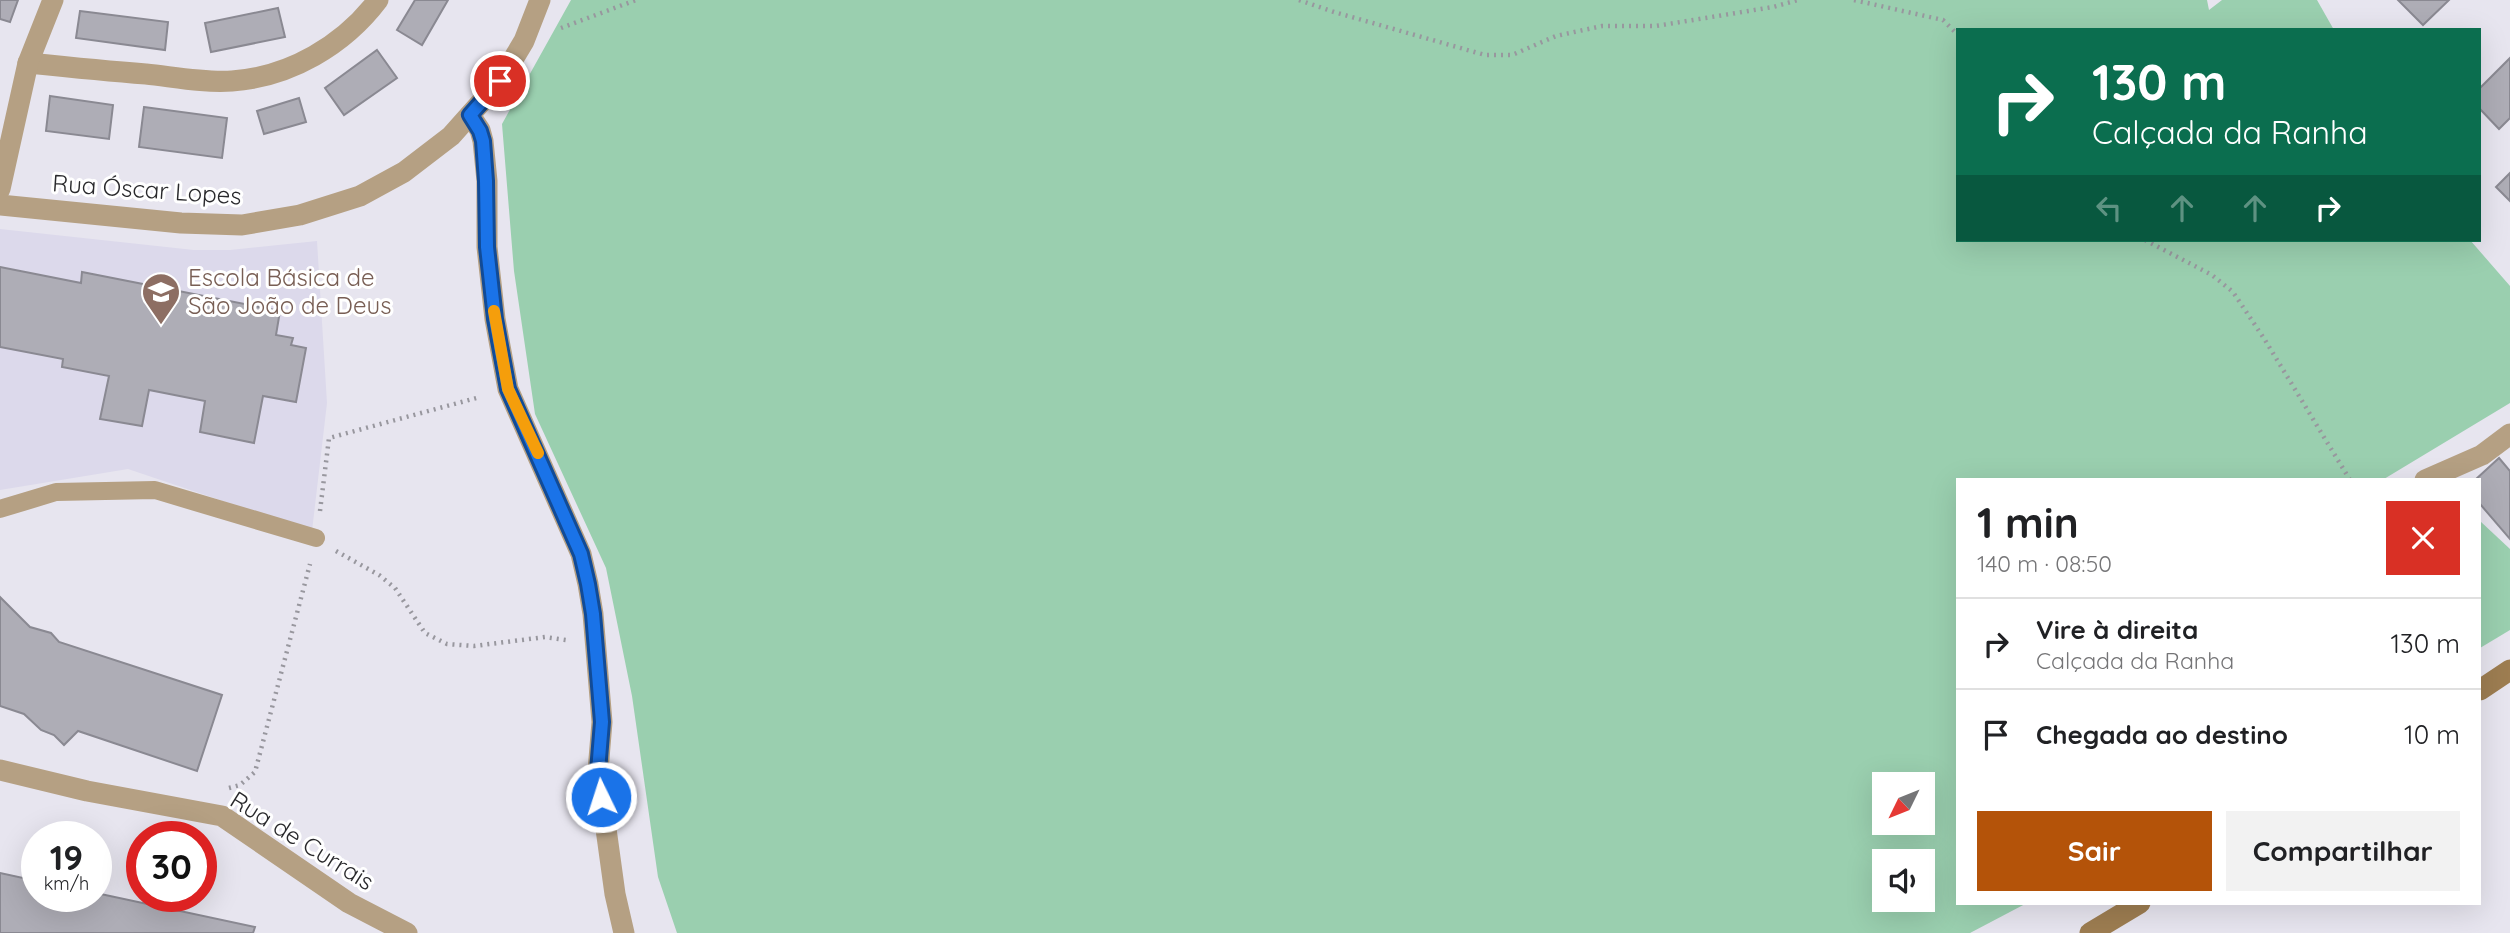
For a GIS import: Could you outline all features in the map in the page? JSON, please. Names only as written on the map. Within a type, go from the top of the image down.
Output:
[{"type":"street","points":[[0,190],[28,63],[53,0]]},
{"type":"street","points":[[28,63],[212,81],[252,79],[298,64],[331,46],[363,20],[378,0]]},
{"type":"street","name":"Rua Óscar Lopes","points":[[0,205],[181,223],[242,225],[300,215],[360,196],[404,172],[451,136],[500,81],[524,41],[540,0]]},
{"type":"street","points":[[470,115],[483,141],[487,247],[495,319],[508,389],[581,554],[593,614],[602,722],[598,771],[606,836],[624,933]]},
{"type":"street","points":[[2430,478],[2482,455],[2510,434]]},
{"type":"street","points":[[2481,689],[2510,670]]},
{"type":"street","name":"Rua de Currais","points":[[0,770],[87,791],[222,816],[349,903],[407,933]]},
{"type":"street","points":[[2090,933],[2137,905]]},
{"type":"lane","points":[[0,509],[56,492],[155,490],[316,538]]},
{"type":"path","points":[[524,41],[636,0]]},
{"type":"path","points":[[1299,0],[1485,55],[1512,55],[1556,36],[1602,26],[1656,26],[1773,7],[1798,0]]},
{"type":"path","points":[[1854,0],[1943,20],[1956,33]]},
{"type":"path","points":[[2148,242],[2212,275],[2233,292],[2349,478]]},
{"type":"path","points":[[222,816],[219,791],[240,785],[255,772],[316,538],[329,438],[508,389]]},
{"type":"path","points":[[316,538],[379,575],[395,588],[425,634],[447,644],[474,646],[545,637],[594,645]]},
{"type":"shaded area","name":"Escola Básica de São João de Deus","points":[[0,229],[194,250],[230,250],[317,241],[327,403],[312,531],[128,469],[0,490]]},
{"type":"green space","points":[[571,0],[2207,0],[2209,10],[2222,0],[2317,0],[2333,28],[1956,28],[1956,242],[2472,242],[2510,286],[2510,403],[2386,478],[1956,478],[1956,905],[2023,905],[1970,933],[677,933],[658,877],[632,696],[606,568],[535,414],[514,271],[502,124]]},
{"type":"green space","points":[[2481,522],[2510,549],[2510,630],[2481,647]]},
{"type":"building","points":[[0,0],[18,0],[10,22],[0,19]]},
{"type":"building","points":[[415,0],[448,0],[422,45],[397,30]]},
{"type":"building","points":[[2398,0],[2449,0],[2423,25]]},
{"type":"building","points":[[278,8],[285,37],[211,52],[205,23]]},
{"type":"building","points":[[80,11],[168,22],[165,50],[76,38]]},
{"type":"building","points":[[377,50],[397,78],[344,115],[325,88]]},
{"type":"building","points":[[2510,58],[2510,118],[2499,129],[2481,110],[2481,87]]},
{"type":"building","points":[[50,96],[113,105],[109,139],[46,131]]},
{"type":"building","points":[[299,98],[306,122],[264,134],[257,111]]},
{"type":"building","points":[[144,107],[227,118],[222,158],[139,147]]},
{"type":"building","points":[[2510,173],[2510,201],[2496,187]]},
{"type":"building","points":[[0,267],[81,283],[82,272],[280,311],[276,335],[293,338],[291,345],[306,348],[296,402],[263,396],[254,443],[200,432],[205,401],[149,390],[142,426],[100,419],[109,376],[62,367],[63,359],[0,347]]},
{"type":"building","points":[[2499,458],[2510,471],[2510,539],[2481,505],[2481,478],[2477,478]]},
{"type":"building","points":[[0,597],[30,627],[51,633],[59,642],[222,695],[197,771],[78,731],[64,745],[54,735],[41,730],[24,714],[0,706]]},
{"type":"building","points":[[0,873],[21,878],[21,912],[112,912],[112,896],[126,899],[126,912],[185,912],[255,927],[253,933],[0,933]]},
{"type":"slow traffic","points":[[494,311],[508,389],[538,453]]},
{"type":"place","name":"Escola Básica de São João de Deus","points":[[161,326]]},
{"type":"route","points":[[500,81],[470,115],[483,141],[487,247],[495,319],[508,389],[581,554],[588,584],[602,722],[598,771],[601,797]]}]
